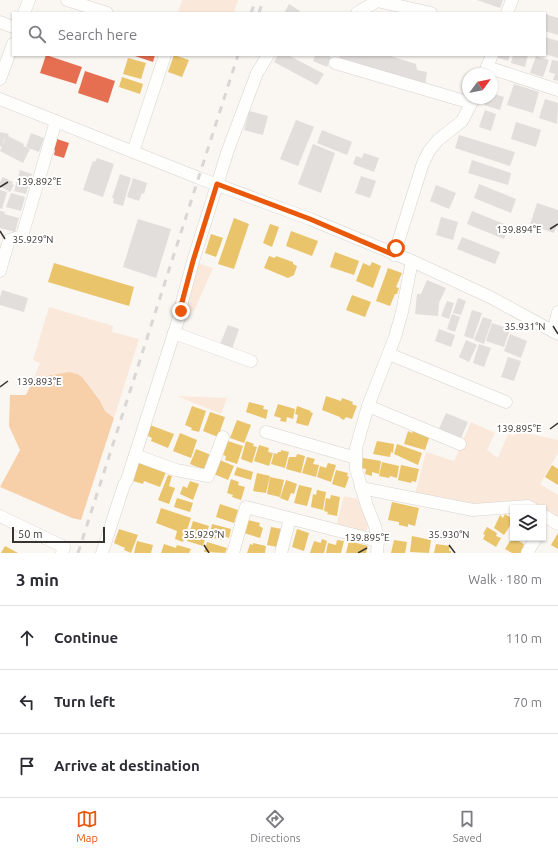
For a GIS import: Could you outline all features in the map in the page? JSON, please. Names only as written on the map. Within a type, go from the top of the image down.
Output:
[{"type":"street","points":[[24,12],[29,0]]},
{"type":"street","points":[[67,0],[104,12]]},
{"type":"street","points":[[507,12],[512,0]]},
{"type":"street","points":[[359,12],[377,2],[427,12]]},
{"type":"street","points":[[0,22],[12,27]]},
{"type":"street","points":[[0,79],[12,47]]},
{"type":"street","points":[[133,152],[165,56]]},
{"type":"street","points":[[102,553],[181,311],[193,261],[228,150],[257,73],[267,56]]},
{"type":"street","points":[[487,68],[492,56]]},
{"type":"street","points":[[335,63],[462,98]]},
{"type":"street","points":[[498,73],[558,90]]},
{"type":"street","points":[[0,99],[133,152],[310,219],[394,255],[412,261],[490,297],[556,332],[558,312]]},
{"type":"street","points":[[394,255],[423,163],[429,151],[438,140],[462,121],[470,104]]},
{"type":"street","points":[[0,271],[5,239],[22,236],[56,121]]},
{"type":"street","points":[[377,553],[378,541],[375,526],[361,488],[356,468],[356,448],[368,406],[389,354],[402,312],[412,261]]},
{"type":"street","points":[[174,333],[251,362]]},
{"type":"street","points":[[389,354],[506,402]]},
{"type":"street","points":[[368,406],[460,444]]},
{"type":"street","points":[[266,432],[356,458]]},
{"type":"street","points":[[135,455],[176,470],[208,476],[223,437]]},
{"type":"street","points":[[361,488],[473,510],[510,507]]},
{"type":"street","points":[[233,553],[246,507],[378,541]]},
{"type":"street","points":[[0,516],[64,547],[62,553]]},
{"type":"street","points":[[281,553],[290,518]]},
{"type":"street","points":[[527,553],[534,541]]},
{"type":"shaded area","points":[[182,0],[238,0],[234,12],[178,12]]},
{"type":"shaded area","points":[[195,262],[213,268],[194,311],[183,307]]},
{"type":"shaded area","points":[[49,307],[113,326],[112,332],[139,339],[114,418],[105,411],[100,401],[69,372],[34,378],[40,363],[33,360]]},
{"type":"shaded area","points":[[69,372],[82,377],[100,401],[105,411],[114,418],[81,520],[72,518],[0,487],[20,450],[9,426],[10,395],[26,395],[34,378]]},
{"type":"shaded area","points":[[177,396],[227,398],[221,414]]},
{"type":"shaded area","points":[[471,422],[495,433],[487,450],[498,458],[508,434],[514,436],[516,431],[558,440],[558,453],[540,484],[558,495],[558,519],[546,512],[546,505],[535,505],[528,501],[475,505],[415,494],[426,452],[454,461]]},
{"type":"shaded area","points":[[344,496],[358,499],[368,524],[367,530],[362,532],[336,526]]},
{"type":"building: Homes","points":[[174,56],[189,60],[182,77],[168,72]]},
{"type":"building: Homes","points":[[128,58],[146,63],[141,79],[123,74]]},
{"type":"building: Homes","points":[[122,77],[143,84],[140,94],[119,87]]},
{"type":"building: Homes","points":[[234,218],[249,224],[234,269],[218,264]]},
{"type":"building: Homes","points":[[270,224],[279,227],[272,247],[263,243]]},
{"type":"building: Homes","points":[[291,231],[318,241],[312,256],[286,246]]},
{"type":"building: Homes","points":[[211,234],[223,238],[216,257],[205,253]]},
{"type":"building: Homes","points":[[335,252],[359,261],[354,275],[330,267]]},
{"type":"building: Homes","points":[[269,256],[275,258],[276,256],[293,262],[293,264],[297,266],[294,275],[288,278],[264,268]]},
{"type":"building: Homes","points":[[372,262],[381,266],[373,288],[356,281],[363,263],[370,266]]},
{"type":"building: Homes","points":[[54,263],[134,287],[129,306],[48,282]]},
{"type":"building: Homes","points":[[388,268],[402,273],[396,287],[399,288],[397,294],[395,294],[390,306],[376,301]]},
{"type":"building: Homes","points":[[352,295],[371,302],[365,317],[346,310]]},
{"type":"building: Homes","points":[[326,396],[341,401],[342,398],[353,402],[352,404],[357,406],[352,419],[346,417],[344,420],[322,410]]},
{"type":"building: Homes","points":[[249,402],[264,406],[263,409],[268,410],[266,419],[246,412]]},
{"type":"building: Homes","points":[[278,404],[295,409],[293,419],[287,417],[286,422],[280,421],[281,418],[274,416]]},
{"type":"building: Homes","points":[[192,406],[206,411],[199,432],[191,430],[192,428],[185,425]]},
{"type":"building: Homes","points":[[297,406],[313,413],[308,426],[296,423],[298,415],[295,414]]},
{"type":"building: Homes","points":[[210,412],[225,417],[218,437],[203,431]]},
{"type":"building: Homes","points":[[237,420],[251,425],[244,443],[230,438]]},
{"type":"building: Homes","points":[[150,425],[174,434],[168,448],[151,441],[152,438],[146,435]]},
{"type":"building: Homes","points":[[413,429],[430,435],[425,450],[404,444],[408,431],[412,433]]},
{"type":"building: Homes","points":[[180,433],[197,440],[191,458],[173,451]]},
{"type":"building: Homes","points":[[228,441],[243,446],[237,464],[225,460],[226,456],[223,455]]},
{"type":"building: Homes","points":[[246,441],[257,447],[252,463],[241,459]]},
{"type":"building: Homes","points":[[377,441],[394,444],[393,453],[391,452],[390,457],[373,454]]},
{"type":"building: Homes","points":[[397,444],[422,453],[418,465],[394,454]]},
{"type":"building: Homes","points":[[259,445],[269,448],[268,452],[273,453],[269,466],[254,461]]},
{"type":"building: Homes","points":[[196,449],[211,455],[205,470],[190,464]]},
{"type":"building: Homes","points":[[281,450],[289,452],[285,468],[271,464],[274,453],[277,454],[278,452],[281,452]]},
{"type":"building: Homes","points":[[297,454],[305,456],[301,473],[286,469],[289,457],[296,457]]},
{"type":"building: Homes","points":[[307,457],[315,459],[313,464],[319,465],[316,477],[302,473]]},
{"type":"building: Homes","points":[[363,458],[381,461],[379,474],[372,472],[372,476],[365,474],[366,469],[361,468]]},
{"type":"building: Homes","points":[[220,460],[234,466],[228,480],[214,474]]},
{"type":"building: Homes","points":[[140,461],[166,472],[160,487],[144,481],[143,484],[133,481],[136,472],[133,471],[136,463],[139,464]]},
{"type":"building: Homes","points":[[382,462],[399,466],[397,478],[390,476],[389,478],[379,476]]},
{"type":"building: Homes","points":[[328,463],[336,465],[331,482],[317,477],[320,466],[326,468]]},
{"type":"building: Homes","points":[[401,465],[419,469],[416,482],[412,481],[411,483],[398,480]]},
{"type":"building: Homes","points":[[552,465],[558,469],[558,485],[545,477]]},
{"type":"building: Homes","points":[[237,467],[253,472],[251,480],[234,475]]},
{"type":"building: Homes","points":[[336,470],[348,473],[347,476],[349,477],[345,488],[332,484]]},
{"type":"building: Homes","points":[[257,473],[270,476],[266,493],[253,491]]},
{"type":"building: Homes","points":[[168,475],[172,476],[169,486],[175,488],[169,504],[158,500]]},
{"type":"building: Homes","points":[[270,477],[284,480],[280,497],[267,494]]},
{"type":"building: Homes","points":[[231,479],[239,482],[238,485],[245,487],[241,500],[232,497],[233,495],[227,493]]},
{"type":"building: Homes","points":[[286,480],[297,484],[294,494],[291,493],[288,501],[280,498]]},
{"type":"building: Homes","points":[[190,481],[199,484],[193,500],[180,494],[183,486],[187,488]]},
{"type":"building: Homes","points":[[299,485],[312,488],[307,506],[294,503]]},
{"type":"building: Homes","points":[[317,490],[326,492],[323,510],[311,507],[313,494],[316,495]]},
{"type":"building: Homes","points":[[331,495],[340,497],[337,516],[327,514],[328,512],[324,511],[326,498],[330,499]]},
{"type":"building: Homes","points":[[177,498],[193,503],[190,512],[174,507]]},
{"type":"building: Homes","points":[[392,502],[419,508],[415,526],[408,524],[408,527],[399,525],[399,522],[388,520]]},
{"type":"building: Homes","points":[[220,504],[238,510],[234,523],[216,517]]},
{"type":"building: Homes","points":[[161,508],[191,518],[183,542],[175,539],[177,531],[156,523]]},
{"type":"building: Homes","points":[[505,514],[510,517],[510,526],[504,535],[494,528],[500,515],[503,518]]},
{"type":"building: Homes","points":[[248,520],[260,523],[259,526],[263,528],[260,538],[244,533]]},
{"type":"building: Homes","points":[[193,521],[209,526],[203,546],[187,541]]},
{"type":"building: Homes","points":[[212,524],[231,529],[229,538],[223,536],[222,540],[209,537]]},
{"type":"building: Homes","points":[[271,527],[282,529],[277,547],[267,545]]},
{"type":"building: Homes","points":[[487,527],[497,533],[496,536],[501,538],[496,547],[483,539],[485,535],[483,534]]},
{"type":"building: Homes","points":[[119,529],[138,535],[131,553],[124,550],[125,548],[114,543]]},
{"type":"building: Homes","points":[[297,529],[309,533],[304,551],[292,547]]},
{"type":"building: Homes","points":[[558,533],[558,549],[551,545]]},
{"type":"building: Homes","points":[[412,536],[431,540],[429,553],[410,552]]},
{"type":"building: Homes","points":[[322,539],[327,541],[324,553],[310,553],[314,541],[321,543]]},
{"type":"building: Homes","points":[[337,540],[344,541],[341,553],[326,553],[328,543],[336,545]]},
{"type":"building: Homes","points":[[394,540],[407,542],[405,553],[391,553]]},
{"type":"building: Homes","points":[[137,541],[153,545],[151,553],[134,553]]},
{"type":"building: Homes","points":[[349,541],[368,546],[366,553],[346,553]]},
{"type":"building: Homes","points":[[510,541],[518,541],[524,544],[521,553],[512,553],[505,549]]},
{"type":"building: Homes","points":[[207,542],[227,548],[225,553],[204,552]]},
{"type":"building: Homes","points":[[253,543],[266,546],[265,553],[247,553],[250,544],[253,545]]},
{"type":"building: Homes","points":[[164,544],[176,548],[177,545],[191,549],[189,553],[161,553]]},
{"type":"building: Homes","points":[[436,544],[450,546],[449,551],[451,551],[451,553],[434,553]]},
{"type":"building: Homes","points":[[5,546],[18,553],[1,553]]},
{"type":"building: Shops","points":[[46,56],[82,67],[76,84],[40,73]]},
{"type":"building: Shops","points":[[135,56],[155,56],[153,62]]},
{"type":"building: Shops","points":[[85,71],[115,81],[108,103],[78,93]]},
{"type":"building: Shops","points":[[57,139],[69,143],[64,158],[54,155]]},
{"type":"building: Other","points":[[477,0],[503,0],[500,8]]},
{"type":"building: Other","points":[[289,4],[300,11],[300,12],[285,12]]},
{"type":"building: Other","points":[[546,14],[558,18],[558,35],[546,31]]},
{"type":"building: Other","points":[[546,37],[558,41],[558,58],[546,54]]},
{"type":"building: Other","points":[[277,56],[290,56],[324,74],[317,85],[274,62]]},
{"type":"building: Other","points":[[315,56],[331,57],[327,67],[313,61]]},
{"type":"building: Other","points":[[340,56],[390,56],[416,64],[417,70],[427,72],[425,86],[338,62]]},
{"type":"building: Other","points":[[496,56],[510,56],[508,61]]},
{"type":"building: Other","points":[[513,56],[528,56],[525,67],[511,63]]},
{"type":"building: Other","points":[[536,56],[549,60],[543,77],[530,73]]},
{"type":"building: Other","points":[[552,60],[558,61],[558,81],[553,80],[555,74],[549,72]]},
{"type":"building: Other","points":[[514,84],[539,92],[533,113],[507,105]]},
{"type":"building: Other","points":[[498,95],[504,97],[500,110],[484,105],[498,104]]},
{"type":"building: Other","points":[[545,99],[558,103],[557,124],[539,118]]},
{"type":"building: Other","points":[[485,110],[496,114],[491,131],[479,127]]},
{"type":"building: Other","points":[[249,111],[268,116],[263,135],[244,130]]},
{"type":"building: Other","points":[[296,120],[314,127],[298,166],[280,159]]},
{"type":"building: Other","points":[[516,122],[541,130],[536,147],[511,139]]},
{"type":"building: Other","points":[[322,130],[352,142],[347,155],[317,143]]},
{"type":"building: Other","points":[[0,132],[9,134],[8,136],[24,144],[23,146],[30,149],[23,163],[0,151],[2,147],[0,146]]},
{"type":"building: Other","points":[[31,133],[44,138],[39,152],[26,147]]},
{"type":"building: Other","points":[[459,135],[515,152],[510,166],[455,148]]},
{"type":"building: Other","points":[[313,144],[335,153],[321,193],[298,184]]},
{"type":"building: Other","points":[[364,153],[379,158],[374,172],[353,164],[356,156],[362,158]]},
{"type":"building: Other","points":[[97,158],[114,164],[103,197],[83,190],[93,161],[95,162]]},
{"type":"building: Other","points":[[472,160],[511,173],[508,185],[468,173]]},
{"type":"building: Other","points":[[20,170],[32,174],[26,194],[14,191]]},
{"type":"building: Other","points":[[120,174],[131,178],[123,206],[113,203],[114,198],[112,198]]},
{"type":"building: Other","points":[[361,176],[376,181],[370,198],[355,193]]},
{"type":"building: Other","points":[[3,177],[13,182],[12,184],[14,185],[10,192],[0,186],[0,182]]},
{"type":"building: Other","points":[[133,178],[147,183],[144,194],[142,193],[139,201],[127,197]]},
{"type":"building: Other","points":[[479,184],[516,199],[511,213],[474,198]]},
{"type":"building: Other","points":[[436,185],[456,193],[449,209],[430,201]]},
{"type":"building: Other","points":[[0,190],[7,192],[2,209],[0,208]]},
{"type":"building: Other","points":[[11,193],[25,197],[21,211],[6,207]]},
{"type":"building: Other","points":[[537,203],[558,210],[558,221],[554,233],[530,225]]},
{"type":"building: Other","points":[[0,211],[5,212],[4,214],[19,218],[15,232],[0,228]]},
{"type":"building: Other","points":[[472,211],[509,226],[504,239],[467,224]]},
{"type":"building: Other","points":[[441,217],[458,222],[453,240],[436,235]]},
{"type":"building: Other","points":[[138,219],[171,229],[156,278],[123,267]]},
{"type":"building: Other","points":[[462,237],[500,252],[495,264],[457,249]]},
{"type":"building: Other","points":[[427,280],[446,288],[439,303],[438,316],[415,314],[417,294],[421,294]]},
{"type":"building: Other","points":[[2,290],[28,298],[24,312],[0,305]]},
{"type":"building: Other","points":[[458,298],[466,301],[461,315],[453,313]]},
{"type":"building: Other","points":[[447,301],[454,303],[449,319],[441,316]]},
{"type":"building: Other","points":[[472,310],[482,313],[473,339],[464,336]]},
{"type":"building: Other","points":[[452,314],[460,317],[455,332],[447,329]]},
{"type":"building: Other","points":[[483,317],[492,320],[484,344],[474,340]]},
{"type":"building: Other","points":[[492,323],[510,329],[504,347],[486,341]]},
{"type":"building: Other","points":[[228,325],[239,329],[232,349],[220,344]]},
{"type":"building: Other","points":[[439,329],[455,335],[451,347],[435,341]]},
{"type":"building: Other","points":[[510,334],[527,341],[521,358],[504,351]]},
{"type":"building: Other","points":[[466,340],[477,345],[469,362],[459,357]]},
{"type":"building: Other","points":[[479,344],[491,348],[484,367],[473,363]]},
{"type":"building: Other","points":[[508,357],[521,361],[514,381],[501,377]]},
{"type":"building: Other","points":[[446,413],[468,422],[461,438],[439,429]]},
{"type":"railway","points":[[251,12],[256,0]]},
{"type":"railway","points":[[259,12],[263,0]]},
{"type":"railway","points":[[78,553],[238,56]]},
{"type":"route","points":[[181,311],[193,261],[217,184],[310,219],[394,255],[396,248]]}]
